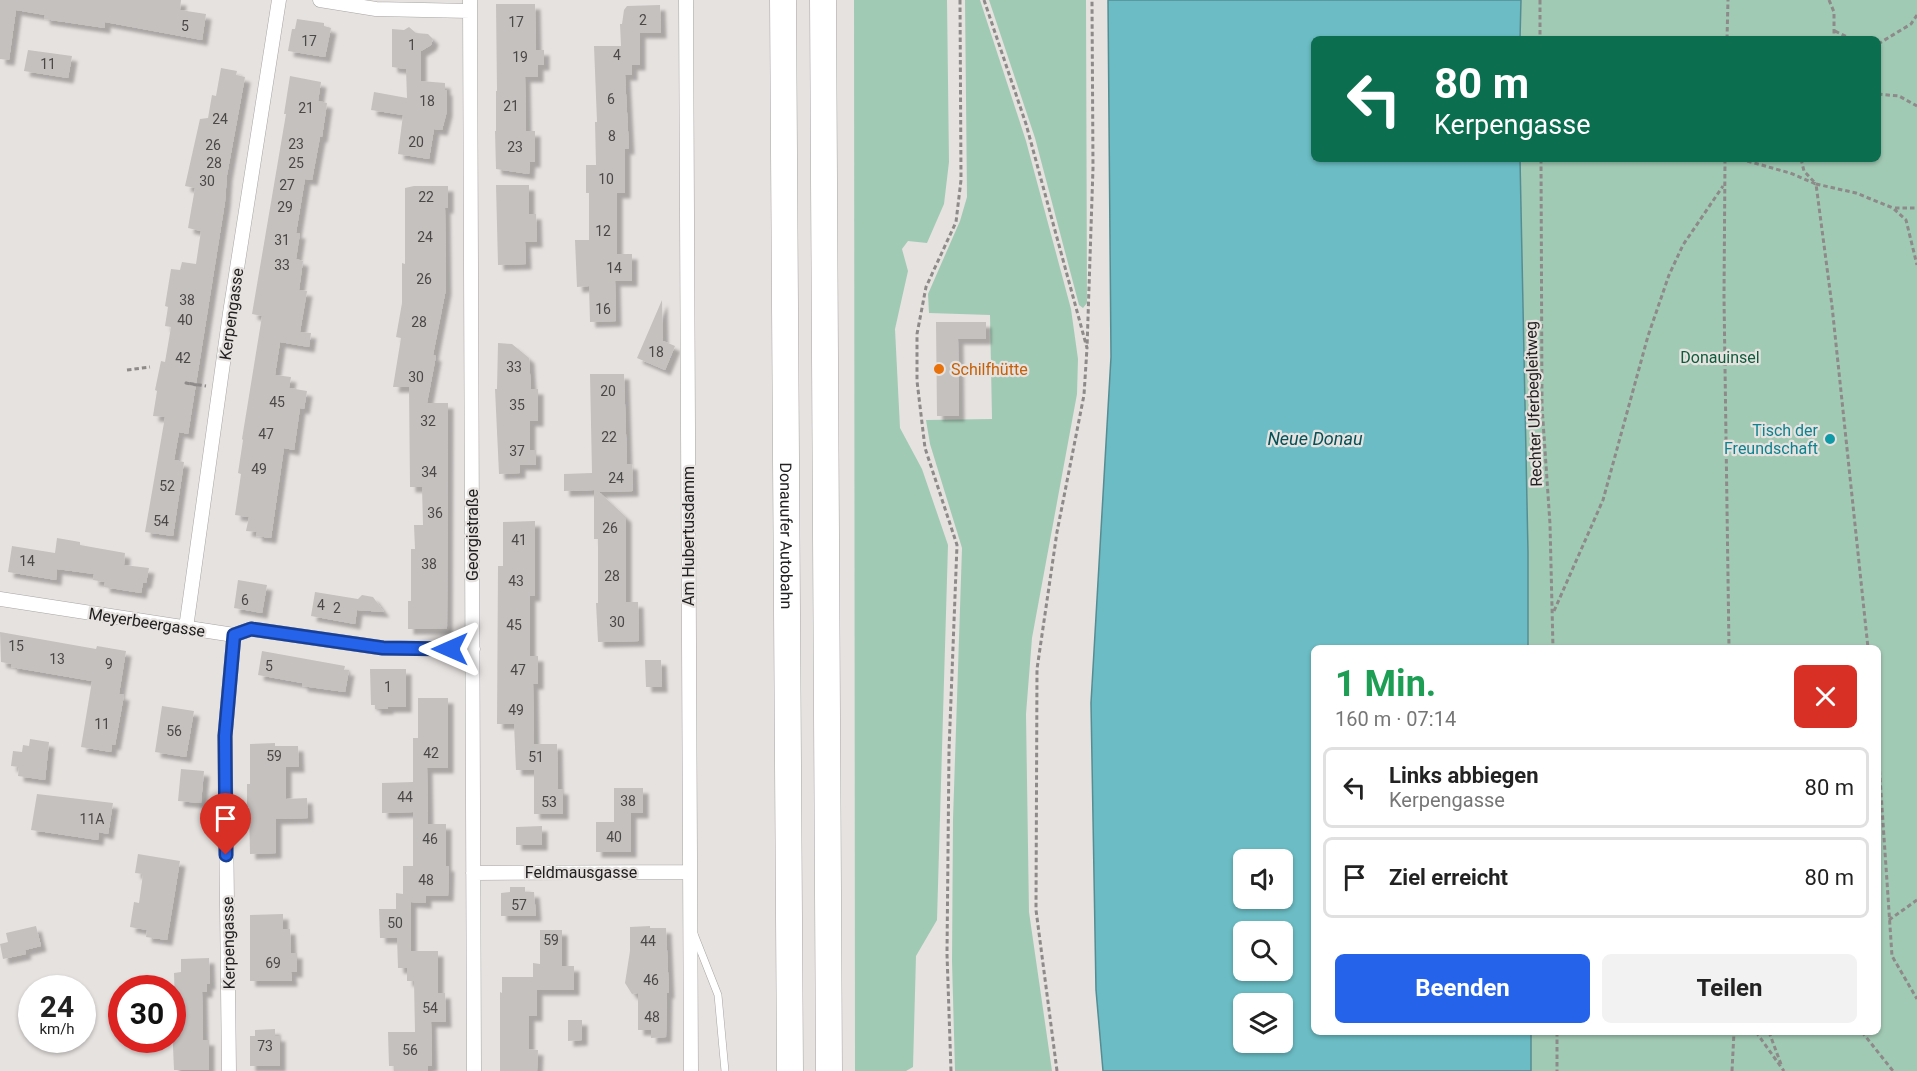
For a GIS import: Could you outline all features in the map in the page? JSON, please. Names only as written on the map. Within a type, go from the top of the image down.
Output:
[{"type":"highway","name":"Donauufer Autobahn","points":[[783,0],[790,1071]]},
{"type":"highway","points":[[823,0],[829,1071]]},
{"type":"street","name":"Kerpengasse","points":[[186,628],[279,0]]},
{"type":"street","points":[[320,0],[376,9],[470,6]]},
{"type":"street","name":"Am Hubertusdamm","points":[[686,0],[691,1071]]},
{"type":"street","name":"Georgistraße","points":[[470,6],[474,1071]]},
{"type":"street","name":"Meyerbeergasse","points":[[0,599],[234,635],[251,629],[383,648],[472,649]]},
{"type":"street","name":"Kerpengasse","points":[[229,1071],[225,736],[234,635]]},
{"type":"street","name":"Feldmausgasse","points":[[473,873],[690,872]]},
{"type":"lane","points":[[692,927],[718,995],[725,1071]]},
{"type":"path","points":[[951,1071],[947,954],[948,807],[957,545],[925,448],[917,381],[917,334],[926,287],[956,222],[961,180],[960,0]]},
{"type":"path","points":[[984,0],[1026,124],[1087,348]]},
{"type":"path","points":[[1057,1071],[1036,910],[1037,669],[1057,532],[1084,395],[1093,168],[1092,0]]},
{"type":"path","points":[[1540,0],[1540,36]]},
{"type":"path","points":[[1727,36],[1728,0]]},
{"type":"path","points":[[1829,0],[1834,12],[1834,36]]},
{"type":"path","points":[[1881,42],[1911,24],[1917,15]]},
{"type":"path","points":[[1835,31],[1845,36]]},
{"type":"path","points":[[1881,94],[1899,96],[1917,106]]},
{"type":"path","name":"Rechter Uferbegleitweg","points":[[1541,162],[1542,406],[1551,535],[1553,645]]},
{"type":"path","points":[[1725,162],[1729,645]]},
{"type":"path","points":[[1751,162],[1790,173],[1816,184],[1856,193],[1893,208],[1906,220],[1917,265]]},
{"type":"path","points":[[1802,162],[1804,171],[1816,184],[1832,306],[1868,645]]},
{"type":"path","points":[[1553,614],[1604,500],[1648,336],[1669,274],[1683,245],[1724,184]]},
{"type":"path","points":[[1893,208],[1917,208]]},
{"type":"path","points":[[127,370],[150,368]]},
{"type":"path","points":[[197,385],[186,383],[220,388]]},
{"type":"path","points":[[1881,800],[1892,956],[1917,999]]},
{"type":"path","points":[[1888,921],[1917,900]]},
{"type":"path","points":[[1557,1035],[1557,1071]]},
{"type":"path","points":[[1732,1071],[1734,1035]]},
{"type":"path","points":[[1758,1035],[1784,1071]]},
{"type":"path","points":[[1770,1035],[1784,1071]]},
{"type":"path","points":[[1864,1035],[1893,1071]]},
{"type":"green space","points":[[854,0],[947,0],[949,162],[944,204],[927,243],[908,241],[902,249],[908,271],[895,329],[900,428],[922,469],[948,545],[937,920],[916,956],[913,1067],[906,1071],[855,1071]]},
{"type":"green space","points":[[965,0],[980,0],[1026,141],[1071,309],[1078,359],[1077,394],[1032,638],[1026,714],[1029,912],[1052,1071],[955,1071],[952,961],[953,819],[962,548],[930,444],[926,420],[992,419],[990,315],[929,313],[928,294],[960,221],[967,197]]},
{"type":"green space","points":[[989,0],[1086,0],[1087,303],[1083,308],[1079,305],[1035,138]]},
{"type":"green space","name":"Donauinsel","points":[[1521,0],[1917,0],[1917,1071],[1531,1071],[1531,1035],[1881,1035],[1881,645],[1528,645],[1520,162],[1881,162],[1881,36],[1520,36]]},
{"type":"water","name":"Neue Donau","points":[[1108,0],[1521,0],[1520,36],[1311,36],[1311,162],[1520,162],[1528,645],[1311,645],[1311,1035],[1531,1035],[1531,1071],[1103,1071],[1096,990],[1091,703],[1111,357]]},
{"type":"building","points":[[0,0],[181,0],[180,10],[206,14],[202,40],[105,22],[105,28],[44,19],[45,15],[16,10],[9,60],[0,59]]},
{"type":"building","points":[[496,4],[535,4],[536,50],[544,50],[544,65],[538,65],[538,77],[525,77],[526,131],[535,131],[535,162],[530,162],[529,174],[496,169]]},
{"type":"building","points":[[660,5],[661,33],[640,33],[640,65],[632,65],[632,75],[625,75],[629,149],[625,149],[625,193],[617,193],[617,254],[632,254],[632,281],[615,281],[616,321],[590,322],[589,286],[577,287],[575,240],[589,240],[589,193],[586,193],[586,165],[596,165],[594,46],[621,46],[620,24],[622,24],[624,10],[627,6]]},
{"type":"building","points":[[297,19],[324,23],[324,26],[331,28],[325,57],[288,51],[292,29],[295,29]]},
{"type":"building","points":[[409,27],[416,33],[428,34],[433,39],[431,45],[421,51],[421,81],[445,83],[445,90],[447,90],[447,111],[442,130],[434,129],[429,159],[398,154],[403,115],[371,110],[374,92],[407,98],[406,69],[392,67],[392,29],[404,30]]},
{"type":"building","points":[[28,50],[72,56],[68,78],[24,71]]},
{"type":"building","points":[[221,68],[237,71],[236,75],[245,77],[227,175],[225,202],[188,434],[179,432],[174,460],[184,462],[173,536],[145,532],[165,417],[153,416],[157,391],[155,390],[161,361],[165,362],[171,327],[165,326],[168,307],[165,306],[171,269],[180,270],[182,262],[196,264],[201,231],[188,228],[195,188],[185,186],[200,119],[208,118],[212,95],[216,96]]},
{"type":"building","points":[[290,76],[321,82],[318,101],[327,103],[312,180],[305,179],[296,233],[300,233],[296,259],[303,261],[299,290],[307,291],[300,332],[311,333],[309,347],[280,342],[275,375],[291,377],[289,388],[307,391],[304,409],[300,408],[294,450],[284,448],[271,538],[256,536],[257,532],[246,531],[249,517],[235,515],[241,474],[238,473],[242,439],[262,316],[252,314],[286,114],[284,114]]},
{"type":"building","points":[[496,185],[529,185],[529,214],[536,214],[537,242],[525,242],[526,264],[498,265]]},
{"type":"building","points":[[448,186],[448,208],[445,208],[446,289],[433,355],[436,356],[427,403],[448,403],[447,629],[408,629],[408,601],[411,601],[411,549],[415,549],[414,525],[423,525],[422,487],[410,487],[409,387],[393,387],[401,338],[396,337],[402,303],[402,263],[405,264],[405,188]]},
{"type":"building","points":[[662,300],[663,341],[675,346],[665,370],[637,358]]},
{"type":"building","points":[[936,322],[986,322],[986,339],[958,339],[959,416],[937,416]]},
{"type":"building","points":[[498,343],[512,344],[529,358],[531,389],[538,389],[538,421],[530,421],[530,450],[536,450],[536,465],[520,465],[520,473],[499,474],[495,389],[497,389]]},
{"type":"building","points":[[590,374],[624,374],[627,464],[632,464],[633,491],[599,492],[626,517],[626,602],[638,602],[639,641],[598,642],[596,603],[598,603],[598,539],[594,539],[594,490],[564,491],[564,474],[592,473]]},
{"type":"building","points":[[535,521],[535,596],[530,596],[530,656],[538,656],[538,684],[533,684],[534,744],[557,744],[558,789],[563,789],[563,814],[534,814],[534,770],[516,770],[514,724],[497,724],[498,566],[503,566],[503,522]]},
{"type":"building","points":[[57,538],[80,542],[80,545],[125,553],[124,565],[149,568],[141,593],[104,587],[105,582],[93,580],[94,574],[57,569],[56,580],[8,572],[12,546],[55,553]]},
{"type":"building","points":[[238,580],[267,585],[262,613],[234,608]]},
{"type":"building","points":[[315,592],[358,599],[362,595],[373,597],[384,612],[357,610],[355,624],[311,616]]},
{"type":"building","points":[[0,632],[96,649],[97,646],[126,651],[119,694],[124,695],[115,745],[112,744],[111,752],[81,747],[92,681],[11,667],[12,664],[1,662]]},
{"type":"building","points":[[262,651],[345,666],[344,670],[349,670],[345,692],[302,686],[302,683],[258,675]]},
{"type":"building","points":[[645,660],[661,660],[662,687],[646,687]]},
{"type":"building","points":[[370,669],[406,669],[406,707],[375,709],[375,705],[371,705]]},
{"type":"building","points":[[418,698],[448,698],[448,768],[427,768],[428,824],[446,824],[446,866],[449,866],[448,896],[426,896],[426,903],[411,902],[411,951],[438,951],[438,993],[445,993],[446,1022],[431,1022],[432,1066],[428,1066],[428,1071],[394,1071],[394,1066],[389,1066],[388,1032],[415,1032],[414,981],[407,981],[407,968],[398,968],[397,938],[380,938],[379,909],[396,909],[396,893],[403,894],[403,866],[413,866],[413,812],[382,813],[382,783],[413,782],[413,738],[418,738]]},
{"type":"building","points":[[162,706],[194,711],[186,757],[155,752]]},
{"type":"building","points":[[30,739],[49,742],[45,780],[18,776],[19,767],[11,766],[13,751],[22,752],[23,745],[29,746]]},
{"type":"building","points":[[275,743],[275,746],[298,746],[299,767],[286,767],[286,799],[307,798],[308,818],[276,819],[276,853],[250,854],[247,784],[250,784],[250,744]]},
{"type":"building","points":[[181,769],[204,771],[201,803],[178,801]]},
{"type":"building","points":[[614,788],[643,788],[643,813],[631,813],[631,852],[596,852],[596,822],[614,822]]},
{"type":"building","points":[[37,794],[113,803],[108,834],[99,832],[98,840],[31,830]]},
{"type":"building","points":[[542,826],[542,845],[516,845],[516,827]]},
{"type":"building","points":[[138,854],[180,861],[167,940],[146,937],[147,930],[130,927],[134,902],[139,903],[143,874],[135,873]]},
{"type":"building","points":[[510,887],[525,887],[525,892],[534,892],[536,916],[501,916],[501,893],[510,892]]},
{"type":"building","points":[[283,914],[283,929],[290,929],[291,953],[297,953],[297,972],[291,972],[292,981],[250,981],[250,915]]},
{"type":"building","points":[[36,926],[41,946],[25,950],[26,954],[3,959],[0,944],[8,942],[6,933]]},
{"type":"building","points":[[650,926],[650,928],[666,928],[669,993],[667,993],[666,1037],[651,1038],[651,1030],[638,1030],[638,993],[632,994],[625,983],[630,951],[630,927]]},
{"type":"building","points":[[540,930],[562,930],[562,966],[574,966],[574,990],[537,990],[537,1016],[529,1016],[529,1049],[538,1050],[537,1071],[500,1071],[502,977],[533,977],[533,963],[540,964]]},
{"type":"building","points":[[209,958],[210,984],[207,984],[207,992],[202,992],[203,1040],[209,1040],[209,1070],[174,1070],[173,1053],[186,1053],[186,975],[174,975],[174,973],[181,972],[181,959]]},
{"type":"building","points":[[568,1020],[582,1020],[582,1040],[568,1041]]},
{"type":"building","points":[[275,1029],[275,1036],[280,1036],[280,1066],[250,1066],[250,1036],[255,1036],[255,1030]]},
{"type":"place","name":"Schilfhütte","points":[[939,369]]},
{"type":"place","name":"Tisch der Freundschaft","points":[[1830,439]]},
{"type":"route","points":[[226,855],[225,736],[234,635],[251,629],[383,648],[450,649]]}]
